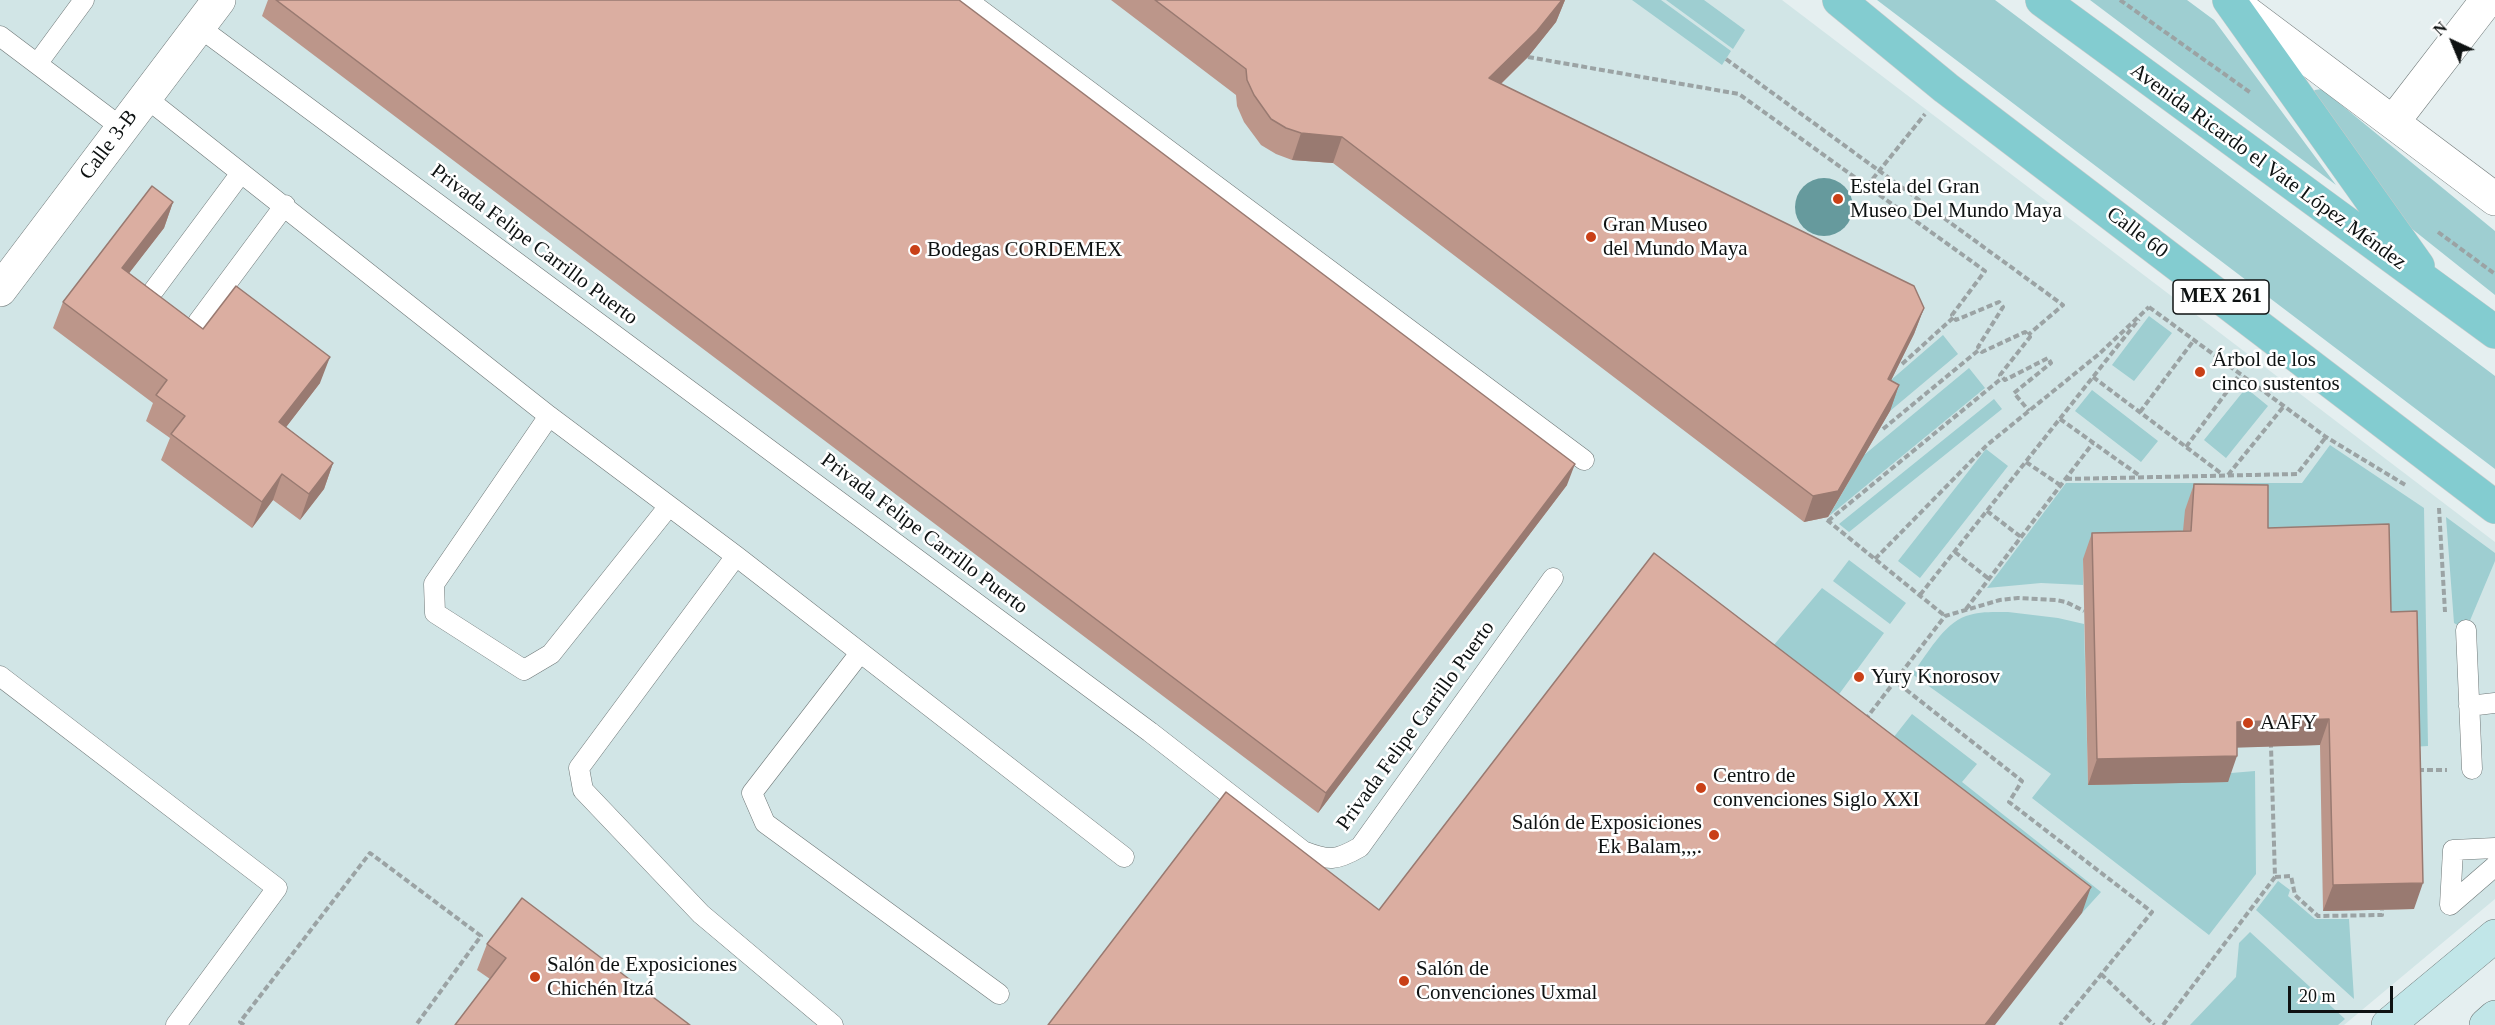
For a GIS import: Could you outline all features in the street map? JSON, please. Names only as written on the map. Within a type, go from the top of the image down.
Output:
[{"type":"main road","name":"Calle 60","points":[[1839,0],[1946,88],[2495,507]]},
{"type":"main road","name":"Avenida Ricardo el Vate López Méndez","points":[[2042,0],[2495,332]]},
{"type":"main road","points":[[2230,0],[2435,290]]},
{"type":"street","name":"Calle 3-B","points":[[0,290],[219,0]]},
{"type":"street","points":[[2230,0],[2495,199]]},
{"type":"street","points":[[2393,122],[2487,0]]},
{"type":"street","points":[[2388,1025],[2495,936]]},
{"type":"street","points":[[2486,1025],[2495,1017]]},
{"type":"lane","points":[[37,64],[84,0]]},
{"type":"lane","points":[[967,0],[1584,460]]},
{"type":"lane","name":"Privada Felipe Carrillo Puerto","points":[[199,27],[1141,725],[1303,851],[1320,857],[1341,858],[1360,847],[1553,578]]},
{"type":"lane","points":[[0,36],[122,128]]},
{"type":"lane","points":[[146,97],[549,416],[736,556],[1124,857]]},
{"type":"lane","points":[[154,290],[241,173]]},
{"type":"lane","points":[[198,322],[285,205]]},
{"type":"lane","points":[[549,416],[434,584],[435,614],[524,670],[551,654],[669,506]]},
{"type":"lane","points":[[736,556],[579,768],[583,790],[701,914],[833,1025]]},
{"type":"lane","points":[[2462,769],[2469,706],[2466,630]]},
{"type":"lane","points":[[860,652],[752,793],[765,823],[999,994]]},
{"type":"lane","points":[[0,676],[277,888],[176,1025]]},
{"type":"lane","points":[[2469,706],[2495,703]]},
{"type":"lane","points":[[2495,849],[2453,850],[2450,904],[2495,866]]},
{"type":"path","points":[[2120,0],[2256,97]]},
{"type":"path","points":[[1528,57],[1739,94],[1985,271],[1952,315],[1954,317],[1902,364]]},
{"type":"path","points":[[1726,59],[2063,305],[2028,335],[2030,337],[2000,375],[2002,378]]},
{"type":"path","points":[[1867,186],[1903,142]]},
{"type":"path","points":[[2437,231],[2495,274]]},
{"type":"path","points":[[1954,317],[1956,320],[1999,302],[2003,307],[1978,347],[1980,349]]},
{"type":"path","points":[[2149,307],[2326,437],[2408,487]]},
{"type":"path","points":[[1920,596],[2149,307]]},
{"type":"path","points":[[1875,559],[1987,445],[2100,354],[2149,307]]},
{"type":"path","points":[[1980,349],[1982,352],[2025,332],[2028,335]]},
{"type":"path","points":[[2139,412],[2194,340]]},
{"type":"path","points":[[1883,429],[1980,349]]},
{"type":"path","points":[[1945,616],[1826,520],[2002,378],[2005,380],[2048,358],[2051,363],[2014,393],[2029,411]]},
{"type":"path","points":[[2186,447],[2240,374]]},
{"type":"path","points":[[2093,377],[2225,476]]},
{"type":"path","points":[[2225,476],[2284,406]]},
{"type":"path","points":[[2060,419],[2142,477]]},
{"type":"path","points":[[2066,478],[2297,474],[2326,437]]},
{"type":"path","points":[[1966,609],[2093,443]]},
{"type":"path","points":[[2026,462],[2061,485]]},
{"type":"path","points":[[2439,506],[2445,620]]},
{"type":"path","points":[[1987,511],[2021,537]]},
{"type":"path","points":[[1954,552],[1989,579]]},
{"type":"path","points":[[1858,728],[1945,616],[2018,598],[2056,600],[2084,611]]},
{"type":"path","points":[[1895,681],[2022,781],[2009,802],[2152,912],[2060,1025]]},
{"type":"path","points":[[2163,1025],[2275,876],[2271,746]]},
{"type":"path","points":[[2411,770],[2462,769]]},
{"type":"path","points":[[244,1025],[240,1022],[370,852],[481,936],[416,1025]]},
{"type":"path","points":[[2275,876],[2291,876],[2295,895],[2319,916],[2382,915],[2382,910]]},
{"type":"path","points":[[2101,974],[2154,1025]]},
{"type":"shaded area","points":[[0,0],[1782,0],[2495,542],[2495,899],[2344,1025],[0,1025]]},
{"type":"shaded area","points":[[1632,0],[1661,0],[1731,51],[1722,65]]},
{"type":"shaded area","points":[[1666,0],[1704,0],[1745,30],[1733,49]]},
{"type":"shaded area","points":[[1877,0],[1995,0],[2495,376],[2495,469]]},
{"type":"shaded area","points":[[2090,0],[2187,0],[2214,20],[2336,185]]},
{"type":"shaded area","points":[[2322,89],[2495,231],[2495,295],[2387,209],[2311,93]]},
{"type":"shaded area","points":[[1824,178],[1835,180],[1848,191],[1853,207],[1851,218],[1840,231],[1824,236],[1813,234],[1800,223],[1795,207],[1797,196],[1808,183]]},
{"type":"shaded area","points":[[2149,316],[2172,333],[2134,381],[2112,365]]},
{"type":"shaded area","points":[[1943,335],[1958,354],[1890,411],[1879,405],[1891,380]]},
{"type":"shaded area","points":[[1969,368],[1985,388],[1829,516],[1864,455]]},
{"type":"shaded area","points":[[2246,388],[2268,406],[2226,458],[2204,440]]},
{"type":"shaded area","points":[[2092,390],[2158,441],[2141,462],[2075,411]]},
{"type":"shaded area","points":[[1994,399],[2002,409],[1849,532],[1839,524]]},
{"type":"shaded area","points":[[2330,445],[2424,508],[2428,746],[2410,747],[2182,548],[2083,559],[2083,585],[2041,583],[1987,588],[2066,483],[2302,483]]},
{"type":"shaded area","points":[[1986,449],[2008,466],[1920,578],[1898,561]]},
{"type":"shaded area","points":[[2446,517],[2495,553],[2495,561],[2466,630],[2454,623]]},
{"type":"shaded area","points":[[1849,560],[1906,603],[1890,624],[1833,581]]},
{"type":"shaded area","points":[[1822,588],[1884,633],[1823,716],[1757,665]]},
{"type":"shaded area","points":[[2008,612],[2058,618],[2084,624],[2088,785],[2255,771],[2256,874],[2209,935],[2032,798],[2051,774],[1912,674],[1943,633],[1958,620],[1976,613]]},
{"type":"shaded area","points":[[1912,714],[1977,764],[1962,782],[2101,892],[2082,913],[1878,757]]},
{"type":"shaded area","points":[[2278,881],[2290,890],[2288,896],[2315,919],[2349,919],[2354,999],[2256,910]]},
{"type":"shaded area","points":[[2250,932],[2345,1019],[2338,1025],[2190,1025],[2236,977],[2239,943]]},
{"type":"building","name":"Bodegas CORDEMEX","points":[[276,0],[959,0],[1575,464],[1326,793]]},
{"type":"building","name":"Gran Museo del Mundo Maya","points":[[1155,0],[1562,0],[1537,31],[1489,78],[1914,286],[1924,308],[1888,379],[1899,385],[1838,491],[1813,496],[1342,137],[1301,133],[1286,128],[1271,119],[1254,95],[1247,80],[1246,69]]},
{"type":"building","points":[[152,186],[173,202],[122,268],[203,329],[236,286],[330,357],[279,422],[333,463],[309,494],[282,474],[262,502],[171,434],[185,416],[156,395],[167,380],[63,302]]},
{"type":"building","name":"AAFY","points":[[2194,484],[2268,485],[2268,528],[2389,524],[2391,612],[2417,611],[2423,883],[2333,885],[2329,719],[2237,722],[2237,756],[2097,759],[2092,533],[2191,531]]},
{"type":"building","name":"Centro de convenciones Siglo XXI","points":[[1654,553],[2091,887],[1985,1025],[1048,1025],[1226,792],[1379,910]]},
{"type":"building","name":"Salón de Exposiciones Chichén Itzá","points":[[522,898],[690,1025],[455,1025],[506,958],[487,944]]},
{"type":"place","name":"Estela del Gran Museo Del Mundo Maya","points":[[1838,199]]},
{"type":"place","name":"Gran Museo del Mundo Maya","points":[[1591,237]]},
{"type":"place","name":"Bodegas CORDEMEX","points":[[915,250]]},
{"type":"place","name":"Árbol de los cinco sustentos","points":[[2200,372]]},
{"type":"place","name":"Yury Knorosov","points":[[1859,677]]},
{"type":"place","name":"AAFY","points":[[2248,723]]},
{"type":"place","name":"Centro de convenciones Siglo XXI","points":[[1701,788]]},
{"type":"place","name":"Salón de Exposiciones Ek Balam,,,.","points":[[1714,835]]},
{"type":"place","name":"Salón de Exposiciones Chichén Itzá","points":[[535,977]]},
{"type":"place","name":"Salón de Convenciones Uxmal","points":[[1404,981]]}]
